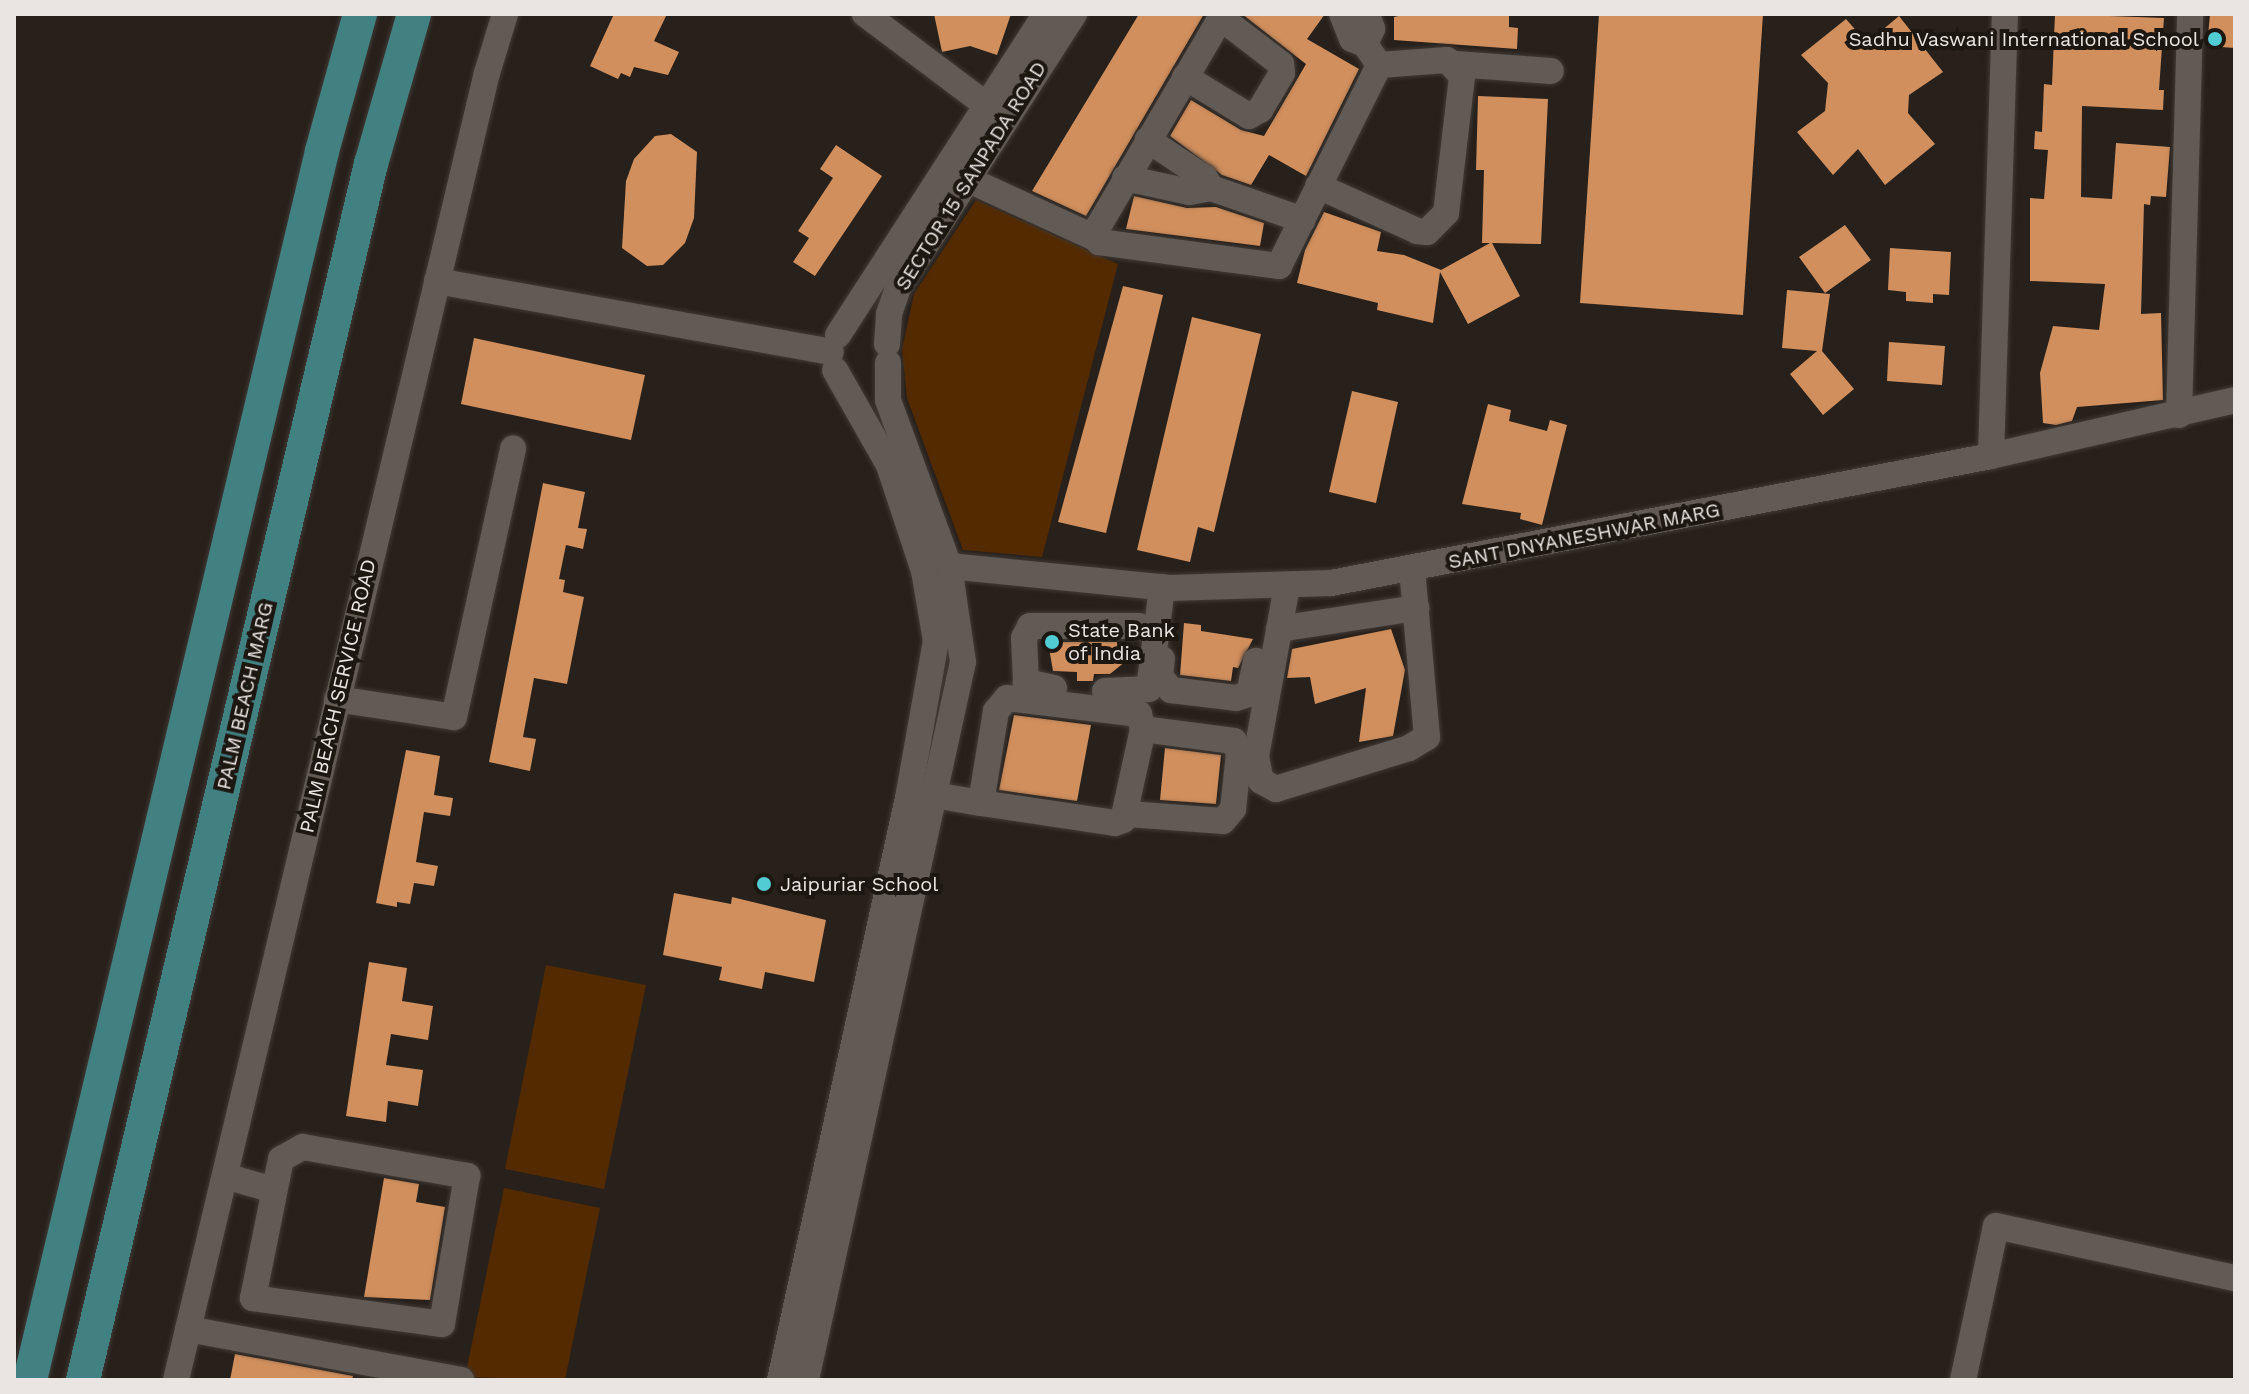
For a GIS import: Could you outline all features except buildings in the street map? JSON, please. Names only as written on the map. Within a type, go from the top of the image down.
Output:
[{"type":"main road","points":[[30,1380],[318,167],[360,14]]},
{"type":"main road","name":"PALM BEACH MARG","points":[[83,1380],[371,164],[414,14]]},
{"type":"street","name":"PALM BEACH SERVICE ROAD","points":[[176,1380],[437,281],[505,14]]},
{"type":"street","points":[[865,14],[897,25],[986,105]]},
{"type":"street","name":"SECTOR 15 SANPADA ROAD","points":[[835,352],[986,105],[1046,14]]},
{"type":"street","name":"SECTOR 15 SANPADA ROAD","points":[[937,568],[888,400],[887,354],[898,288],[1074,14]]},
{"type":"street","points":[[1342,14],[1352,39],[1372,55],[1551,71]]},
{"type":"street","points":[[967,179],[1095,238],[1270,266],[1284,261],[1372,55],[1372,29],[1367,14]]},
{"type":"street","points":[[1991,456],[2005,14]]},
{"type":"street","points":[[2179,415],[2190,14]]},
{"type":"street","points":[[1095,238],[1125,178],[1185,77],[1222,16],[1281,64],[1282,73],[1260,110],[1249,116],[1185,77]]},
{"type":"street","points":[[1318,186],[1417,231],[1436,227],[1446,213],[1454,173],[1462,76],[1456,64]]},
{"type":"street","points":[[1148,140],[1205,178],[1211,188]]},
{"type":"street","points":[[1125,178],[1190,192],[1211,188],[1303,220]]},
{"type":"street","points":[[437,281],[835,352],[859,383],[877,378],[887,354],[865,326],[835,352]]},
{"type":"street","points":[[806,1380],[963,662],[937,568],[835,352]]},
{"type":"street","name":"SANT DNYANESHWAR MARG","points":[[937,568],[1166,587],[1331,583],[1412,570],[1991,456],[2235,400]]},
{"type":"street","points":[[337,699],[454,717],[513,448]]},
{"type":"street","points":[[780,1380],[932,678],[937,568]]},
{"type":"street","points":[[1279,586],[1279,629],[1256,756],[1261,781],[1276,789],[1409,748],[1427,737],[1412,570]]},
{"type":"street","points":[[1331,583],[1336,621]]},
{"type":"street","points":[[1166,587],[1160,676],[1164,686],[1236,698],[1244,697],[1251,688],[1279,586]]},
{"type":"street","points":[[1139,626],[1030,626],[1024,638],[1026,682],[1134,693],[1149,689],[1166,587]]},
{"type":"street","points":[[1279,629],[1416,608]]},
{"type":"street","points":[[981,803],[996,711],[1007,698],[1132,709],[1139,714],[1143,729],[1128,814]]},
{"type":"street","points":[[934,795],[1115,823],[1128,814],[1223,821],[1233,809],[1239,754],[1234,741],[1143,729]]},
{"type":"street","points":[[303,1147],[467,1176],[442,1324],[253,1298],[274,1190],[281,1159],[303,1147]]},
{"type":"street","points":[[225,1176],[274,1190]]},
{"type":"street","points":[[1963,1380],[1996,1226],[2235,1278]]},
{"type":"street","points":[[188,1329],[426,1376],[461,1380]]},
{"type":"shaded area","points":[[976,200],[1118,264],[1042,557],[963,550],[907,398],[902,349],[914,294]]},
{"type":"shaded area","points":[[546,965],[646,985],[604,1189],[505,1169]]},
{"type":"shaded area","points":[[504,1188],[600,1208],[565,1380],[465,1377]]},
{"type":"place","name":"Sadhu Vaswani International School","points":[[2215,39]]},
{"type":"place","name":"State Bank of India","points":[[1052,642]]},
{"type":"place","name":"Jaipuriar School","points":[[764,884]]}]
